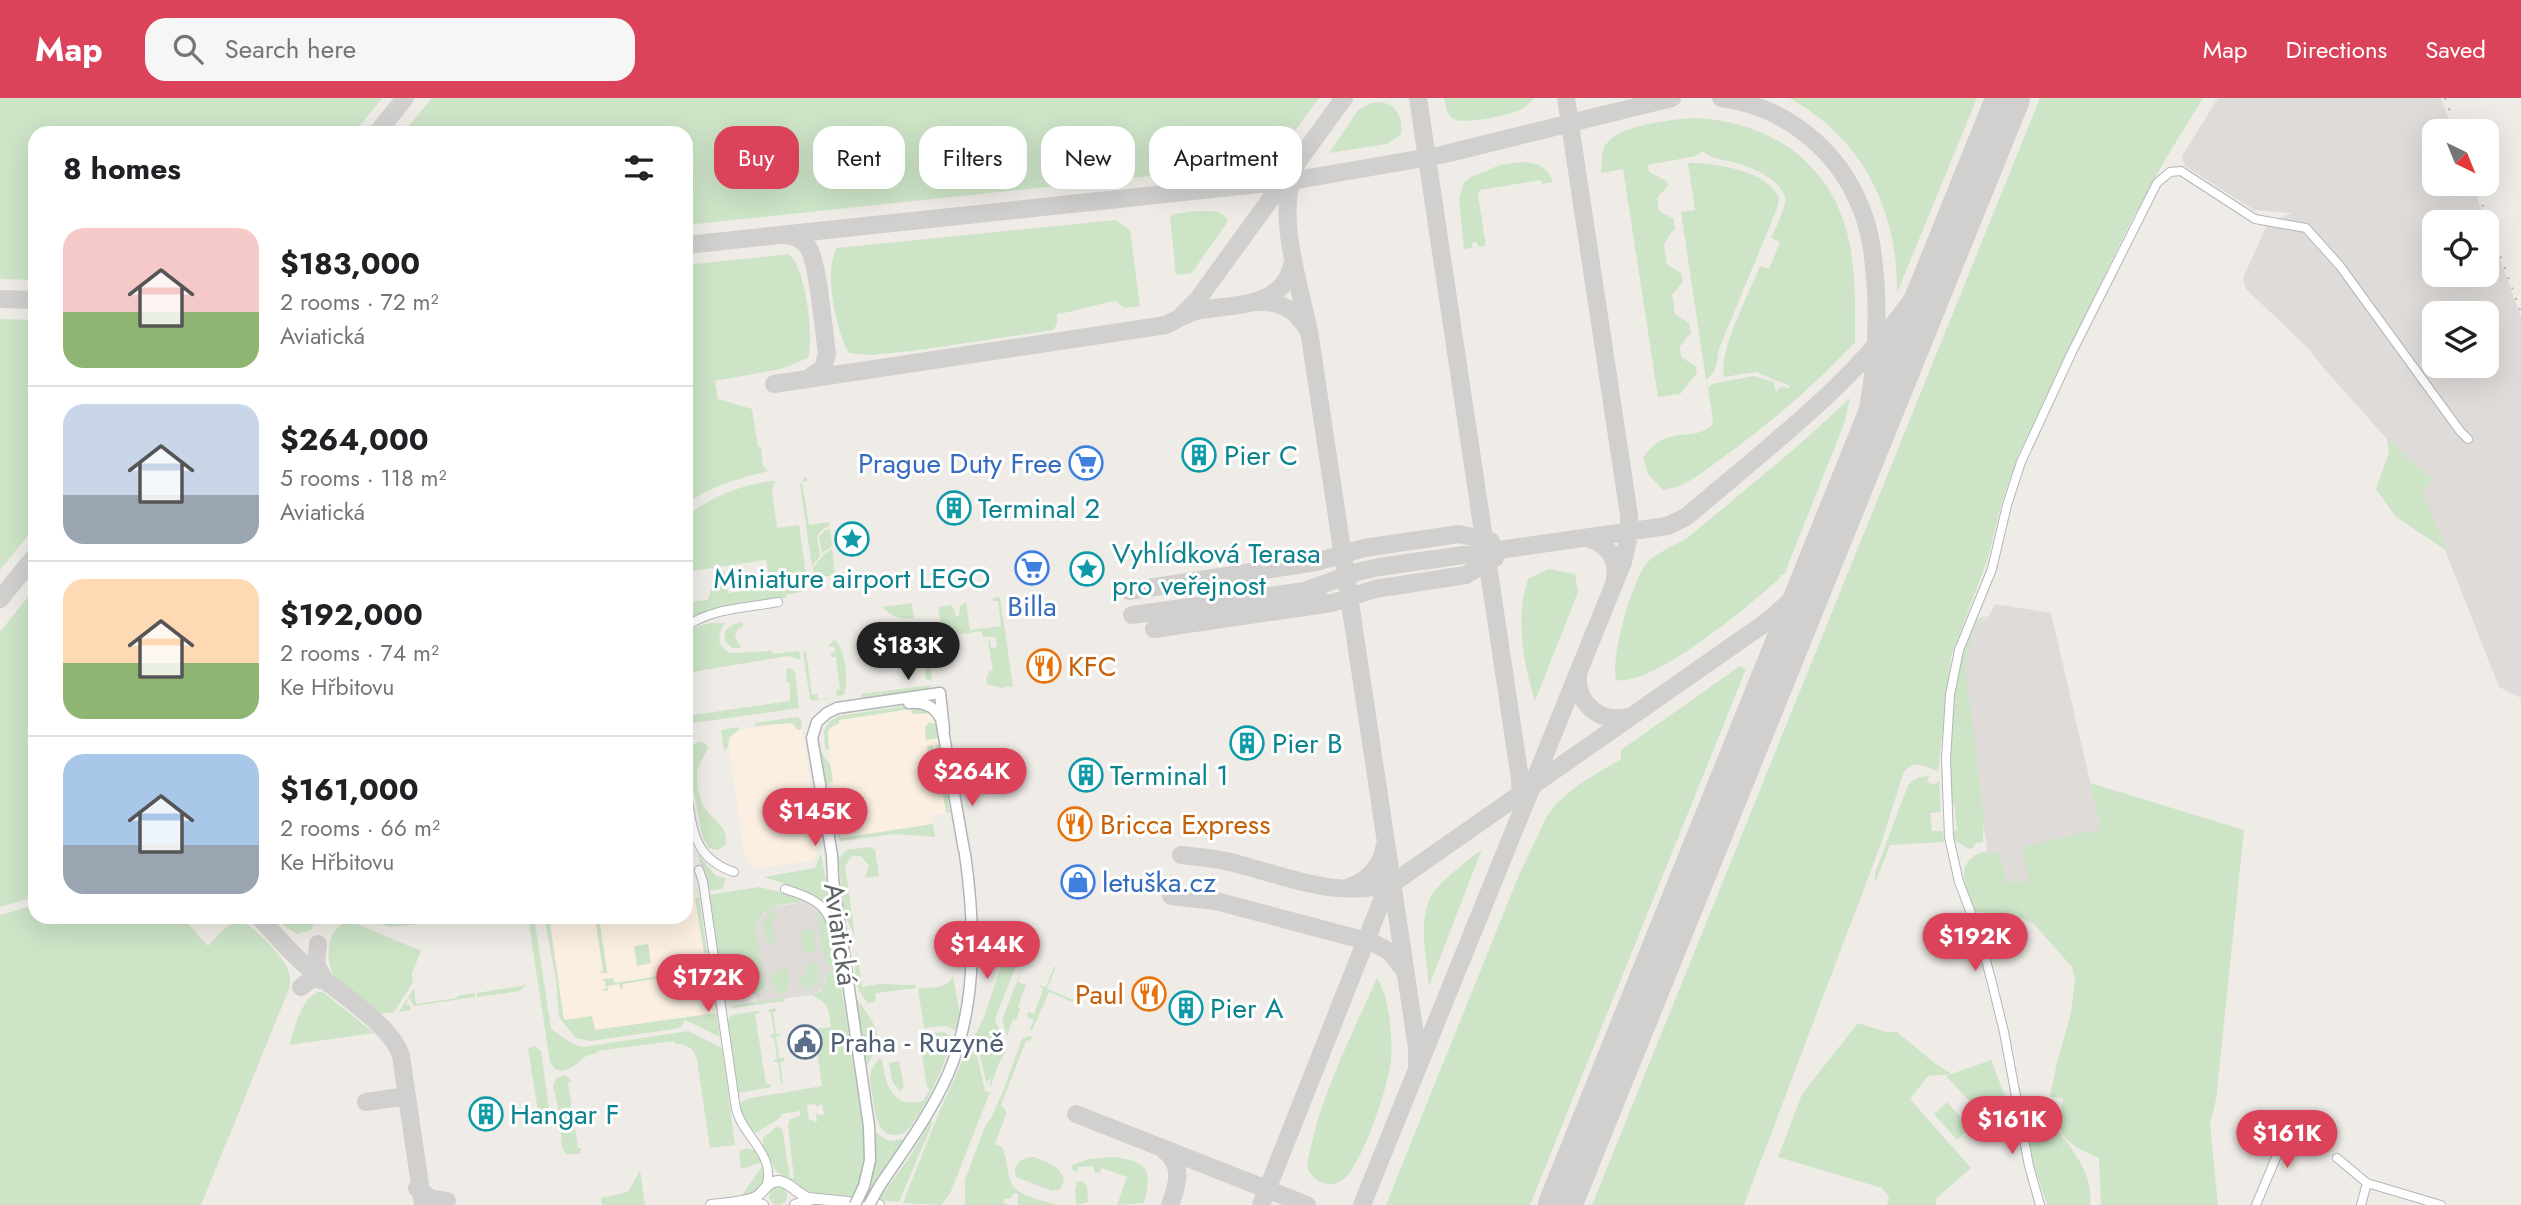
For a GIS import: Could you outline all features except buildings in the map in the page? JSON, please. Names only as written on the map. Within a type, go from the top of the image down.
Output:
[{"type":"main road","points":[[882,701],[940,693],[944,730]]},
{"type":"main road","name":"Aviatická","points":[[855,1205],[864,1186],[870,1160],[870,1136],[832,879],[832,855],[812,738],[817,722],[836,708],[882,701],[895,704],[920,703],[929,706],[939,715],[944,730],[972,939],[970,990],[952,1063],[930,1108],[869,1205]]},
{"type":"street","points":[[2040,1205],[2029,1166],[1995,995],[1979,934],[1959,883],[1951,845],[1946,759],[1952,685],[1959,650],[1992,569],[2007,505],[2027,447],[2157,183],[2166,174],[2174,171],[2185,173],[2255,219],[2306,228],[2340,266],[2459,431],[2468,439]]},
{"type":"street","points":[[693,622],[716,614],[778,603]]},
{"type":"street","points":[[693,828],[700,848],[713,863],[734,873]]},
{"type":"street","points":[[699,870],[737,1112],[742,1125],[761,1149],[768,1168],[798,1194],[879,1205]]},
{"type":"street","points":[[785,889],[808,897],[826,910],[832,923],[839,960],[846,969]]},
{"type":"street","points":[[2258,1205],[2291,1122]]},
{"type":"street","points":[[2337,1158],[2367,1183],[2441,1205]]},
{"type":"street","points":[[741,1201],[764,1205],[762,1198],[768,1168]]},
{"type":"street","points":[[711,1205],[754,1198],[774,1182],[786,1184]]},
{"type":"street","points":[[2361,1205],[2367,1183]]},
{"type":"street","points":[[786,1184],[793,1197],[793,1205],[814,1198]]},
{"type":"shaded area","points":[[2218,98],[2441,98],[2449,119],[2422,119],[2422,196],[2476,196],[2482,210],[2422,210],[2422,287],[2499,287],[2499,256],[2521,317],[2521,698],[2499,687],[2422,491],[2432,479],[2387,439],[2309,349],[2246,289],[2243,278],[2268,223],[2292,213],[2254,210],[2185,166],[2182,156]]},
{"type":"shaded area","points":[[1995,604],[2051,613],[2101,829],[2029,881],[2006,882],[1988,854],[1984,830],[1964,663],[1975,624],[1987,619]]},
{"type":"shaded area","points":[[912,709],[913,714],[930,713],[937,718],[953,807],[950,812],[932,815],[933,824],[841,838],[827,735],[829,729],[839,724],[838,720]]},
{"type":"shaded area","points":[[790,722],[796,725],[798,730],[802,729],[819,845],[815,858],[811,861],[758,868],[749,863],[744,853],[728,742],[734,732],[739,730]]},
{"type":"shaded area","points":[[693,882],[716,1013],[594,1030],[564,1020],[550,924],[693,924]]},
{"type":"shaded area","points":[[806,902],[818,909],[825,964],[830,963],[831,972],[826,973],[824,988],[811,995],[757,1002],[756,995],[762,992],[755,926],[770,907]]},
{"type":"green space","points":[[0,98],[382,98],[360,126],[28,126],[28,280],[0,279]]},
{"type":"green space","points":[[432,98],[1319,98],[1299,126],[1149,126],[1149,176],[1135,178],[1135,126],[1041,126],[1041,188],[693,224],[693,126],[409,126]]},
{"type":"green space","points":[[1444,98],[1534,98],[1524,108],[1516,111],[1497,117],[1465,121],[1450,116]]},
{"type":"green space","points":[[1789,98],[1977,98],[1897,293],[1891,234],[1883,206],[1871,180],[1856,156],[1837,134],[1815,114]]},
{"type":"green space","points":[[2040,98],[2203,98],[2128,227],[2019,453],[2001,505],[1988,558],[1951,657],[1938,772],[1915,765],[1903,774],[1881,844],[1744,1205],[1592,1205]]},
{"type":"green space","points":[[1380,102],[1391,106],[1398,113],[1401,134],[1387,144],[1329,153],[1359,109]]},
{"type":"green space","points":[[1692,118],[1748,127],[1795,152],[1814,170],[1830,192],[1842,217],[1850,245],[1854,281],[1855,342],[1810,387],[1746,440],[1690,481],[1663,490],[1648,474],[1643,458],[1652,447],[1669,437],[1703,431],[1711,426],[1713,420],[1708,388],[1712,384],[1754,376],[1774,382],[1776,392],[1780,387],[1790,386],[1756,372],[1724,377],[1723,366],[1730,338],[1760,266],[1769,269],[1780,242],[1771,238],[1784,207],[1784,195],[1774,181],[1757,171],[1713,157],[1703,151],[1696,156],[1648,165],[1649,172],[1667,181],[1668,186],[1657,198],[1659,211],[1674,219],[1675,231],[1672,231],[1664,244],[1667,264],[1681,273],[1683,282],[1672,295],[1675,314],[1689,323],[1691,335],[1688,335],[1680,347],[1681,357],[1695,366],[1697,373],[1680,394],[1658,397],[1623,169],[1601,173],[1602,156],[1611,139],[1632,128]]},
{"type":"green space","points":[[1522,162],[1541,166],[1553,182],[1542,184],[1541,180],[1480,190],[1478,195],[1486,246],[1479,247],[1476,242],[1472,243],[1472,248],[1464,249],[1459,198],[1464,183],[1469,178],[1500,165]]},
{"type":"green space","points":[[1688,163],[1725,167],[1752,175],[1773,188],[1779,198],[1719,349],[1715,370],[1706,380],[1681,212],[1695,210]]},
{"type":"green space","points":[[1197,211],[1223,214],[1228,221],[1192,273],[1176,275],[1170,217]]},
{"type":"green space","points":[[1116,220],[1130,230],[1140,306],[1124,308],[1116,301],[1108,302],[1057,314],[1057,324],[1053,330],[912,351],[871,355],[849,353],[844,343],[831,284],[833,257],[837,248]]},
{"type":"green space","points":[[789,254],[800,273],[804,288],[810,348],[808,358],[781,369],[715,381],[718,399],[752,409],[763,466],[769,471],[726,483],[693,500],[693,264]]},
{"type":"green space","points":[[0,319],[28,320],[28,536],[0,570]]},
{"type":"green space","points":[[1850,398],[1844,424],[1784,575],[1781,574],[1779,579],[1725,624],[1676,658],[1632,679],[1616,680],[1619,637],[1635,586],[1647,563],[1692,534],[1792,451]]},
{"type":"green space","points":[[2387,439],[2432,479],[2422,491],[2447,551],[2396,517],[2376,489],[2389,452]]},
{"type":"green space","points":[[805,477],[808,480],[802,482],[809,525],[829,522],[829,526],[817,536],[820,556],[812,566],[800,485]]},
{"type":"green space","points":[[775,481],[772,490],[777,528],[799,525],[808,587],[801,592],[786,595],[786,598],[732,606],[693,621],[693,601],[708,600],[716,572],[725,571],[728,593],[748,590],[748,586],[770,581],[766,560],[693,571],[693,511],[728,492]]},
{"type":"green space","points":[[830,529],[832,546],[822,553],[819,537],[825,530]]},
{"type":"green space","points":[[832,549],[835,575],[818,578],[819,586],[816,586],[813,568],[824,554]]},
{"type":"green space","points":[[1549,569],[1575,574],[1578,592],[1535,701],[1524,656],[1522,609],[1528,579]]},
{"type":"green space","points":[[28,597],[28,899],[0,907],[0,632]]},
{"type":"green space","points":[[1000,597],[1013,686],[1001,688],[987,684],[986,677],[989,676],[988,672],[993,670],[988,641],[991,648],[997,647],[996,637],[983,637],[981,631],[943,637],[938,607],[952,605],[956,616],[959,616],[960,606],[966,602],[970,630],[1001,626],[998,601],[993,601],[993,598]]},
{"type":"green space","points":[[912,603],[914,618],[896,617],[882,607]]},
{"type":"green space","points":[[1988,617],[1975,624],[1965,663],[1984,817],[1983,842],[1976,843],[1969,849],[1954,840],[1953,832],[1957,830],[1954,803],[1950,803],[1952,709],[1959,659],[1966,638],[1975,621]]},
{"type":"green space","points":[[743,622],[735,637],[741,648],[732,648],[725,641],[726,630]]},
{"type":"green space","points":[[725,623],[720,640],[730,653],[772,651],[773,654],[799,651],[801,660],[788,656],[693,672],[693,629]]},
{"type":"green space","points":[[920,633],[928,638],[932,681],[926,679]]},
{"type":"green space","points":[[834,640],[844,657],[846,674],[844,695],[837,696],[836,690],[840,689],[836,657],[831,657],[831,653],[835,652],[834,647],[829,645]]},
{"type":"green space","points":[[809,649],[806,651],[812,695],[817,694],[818,699],[836,697],[812,701],[810,699],[803,652]]},
{"type":"green space","points":[[1740,666],[1746,669],[1530,1205],[1386,1205],[1519,875],[1547,816],[1556,804],[1578,785],[1621,759],[1621,750]]},
{"type":"green space","points":[[787,668],[792,669],[795,673],[799,708],[693,723],[693,715],[790,701],[790,683],[787,682]]},
{"type":"green space","points":[[932,685],[927,690],[864,700],[861,698],[861,694]]},
{"type":"green space","points":[[917,704],[930,713],[912,714],[911,709],[839,720],[839,724],[828,731],[829,750],[825,749],[824,730],[829,722],[839,716]]},
{"type":"green space","points":[[796,717],[801,719],[802,729],[798,730],[792,723],[754,726],[756,723]]},
{"type":"green space","points":[[929,722],[936,724],[939,738],[926,740],[925,727]]},
{"type":"green space","points":[[738,727],[739,730],[729,738],[728,747],[724,751],[721,730]]},
{"type":"green space","points":[[818,731],[821,752],[830,764],[833,781],[823,786],[817,738]]},
{"type":"green space","points":[[705,743],[708,748],[697,770],[698,786],[704,807],[725,832],[726,844],[718,850],[709,848],[703,838],[693,788],[693,745]]},
{"type":"green space","points":[[939,744],[950,812],[946,813],[935,745]]},
{"type":"green space","points":[[933,745],[938,780],[933,783],[927,746]]},
{"type":"green space","points":[[1929,776],[1927,782],[1935,785],[1939,780],[1941,812],[1930,813],[1932,831],[1943,831],[1944,842],[1890,845],[1875,883],[1875,873],[1909,784],[1919,777]]},
{"type":"green space","points":[[2090,783],[2244,830],[2216,1100],[2210,1124],[2218,1205],[2101,1205],[2099,1158],[2067,1140],[2059,1121],[2063,1098],[2050,1097],[2071,1013],[2075,979],[2072,967],[2033,923],[1974,911],[1967,892],[1965,867],[1976,855],[1987,851],[1988,854],[1996,852],[2000,855],[2006,882],[2029,881],[2022,847],[2101,829]]},
{"type":"green space","points":[[933,824],[935,837],[895,834],[840,841],[838,833],[841,838]]},
{"type":"green space","points":[[870,847],[875,850],[879,876],[865,878],[869,866],[861,856],[852,856],[845,866],[855,936],[845,916],[838,859],[846,850]]},
{"type":"green space","points":[[1482,849],[1429,986],[1424,933],[1428,903],[1444,881]]},
{"type":"green space","points":[[824,851],[833,912],[810,894],[764,877],[815,868],[821,854],[829,898]]},
{"type":"green space","points":[[698,854],[715,875],[726,879],[722,889],[707,891]]},
{"type":"green space","points":[[759,887],[806,898],[806,902],[776,906],[760,918],[755,926],[765,988],[756,995],[743,993],[740,974],[736,974],[731,977],[733,985],[737,984],[738,996],[725,1000],[708,895]]},
{"type":"green space","points":[[699,897],[707,952],[704,953],[695,898]]},
{"type":"green space","points":[[28,907],[28,924],[188,924],[208,946],[230,925],[246,924],[266,940],[279,955],[287,967],[289,989],[201,1205],[0,1205],[0,915]]},
{"type":"green space","points":[[818,908],[833,933],[866,1146],[860,1182],[852,1196],[804,1192],[776,1171],[763,1146],[763,1138],[776,1127],[782,1128],[790,1178],[794,1178],[788,1125],[790,1119],[800,1116],[800,1111],[782,1114],[756,1133],[742,1116],[740,1107],[740,1103],[746,1099],[822,1086],[814,1029],[831,1027],[827,1006],[811,995],[821,991],[826,981],[826,973],[831,972],[830,964],[825,964]],"holes":[[[815,1104],[816,1107],[822,1104],[824,1115],[816,1114],[817,1122],[813,1122],[809,1120],[807,1105]]]},
{"type":"green space","points":[[777,911],[777,919],[772,920],[775,944],[766,943],[763,924],[771,912]]},
{"type":"green space","points":[[314,924],[311,930],[297,934],[283,925]]},
{"type":"green space","points":[[342,924],[357,924],[421,951],[412,973],[413,982],[394,1012],[380,1014],[335,978],[328,956],[330,940]]},
{"type":"green space","points":[[381,924],[419,924],[389,927]]},
{"type":"green space","points":[[529,924],[535,924],[551,1029],[570,1042],[583,1047],[688,1031],[722,1048],[735,1145],[710,1148],[697,1060],[687,1046],[675,1044],[674,1041],[597,1051],[563,1071],[554,1068],[550,1062]]},
{"type":"green space","points":[[545,924],[550,924],[564,1020],[592,1016],[595,1030],[716,1013],[720,1037],[685,1020],[680,1028],[591,1041],[576,1038],[559,1017],[556,979]]},
{"type":"green space","points":[[596,924],[600,924],[607,972],[612,973],[599,973],[603,971]]},
{"type":"green space","points":[[813,929],[817,951],[803,953],[800,931]]},
{"type":"green space","points":[[648,944],[651,963],[637,966],[634,946]]},
{"type":"green space","points":[[1008,946],[1022,951],[995,1019],[1006,1051],[991,1086],[992,1077],[986,1082],[975,1035],[984,1017]]},
{"type":"green space","points":[[857,951],[862,987],[879,984],[916,985],[916,988],[876,993],[875,1002],[868,1003],[859,991],[855,979]]},
{"type":"green space","points":[[1025,961],[1018,982],[1026,985],[1016,1020],[1013,1019],[1007,1036],[1002,1020]]},
{"type":"green space","points":[[818,962],[818,983],[810,989],[803,988],[800,976],[806,975],[805,964]]},
{"type":"green space","points":[[1054,967],[1047,989],[1074,1000],[1072,1002],[1049,992],[1032,1031],[1030,1029],[1034,1020],[1027,1014],[1034,1014],[1043,989],[1038,985],[1046,987]]},
{"type":"green space","points":[[788,968],[789,987],[784,994],[779,994],[772,986],[772,973]]},
{"type":"green space","points":[[680,969],[681,980],[679,975],[623,984],[620,989],[619,984],[607,986],[608,991],[601,990],[606,988],[605,981],[600,980],[613,978],[615,983],[679,973]]},
{"type":"green space","points":[[953,976],[960,1014],[956,1030],[945,1026],[924,1028],[918,988],[943,986]]},
{"type":"green space","points":[[1377,978],[1385,997],[1390,1021],[1391,1057],[1387,1079],[1373,1124],[1353,1167],[1341,1181],[1335,1184],[1324,1183],[1314,1177],[1307,1167],[1312,1143],[1336,1070]]},
{"type":"green space","points":[[526,985],[520,991],[477,997],[477,993]]},
{"type":"green space","points":[[414,988],[416,1004],[475,993],[475,997],[414,1006],[409,998],[406,1004],[410,1005],[411,1010],[399,1012]]},
{"type":"green space","points":[[319,992],[323,992],[374,1033],[289,1045],[303,1007]]},
{"type":"green space","points":[[784,997],[785,1001],[731,1008],[733,1006]]},
{"type":"green space","points":[[855,997],[876,1030],[876,1047],[866,1067]]},
{"type":"green space","points":[[774,1008],[777,1010],[773,1012],[776,1034],[780,1034],[776,1037],[779,1058],[784,1058],[784,1061],[780,1062],[783,1084],[778,1062],[774,1062],[777,1059],[774,1038],[770,1035],[774,1034],[771,1012],[766,1011]]},
{"type":"green space","points":[[758,1011],[761,1013],[755,1014],[766,1084],[771,1084],[771,1087],[740,1093],[737,1091],[727,1021],[732,1015]]},
{"type":"green space","points":[[1858,1023],[1886,1032],[1897,1032],[1951,1074],[1991,1060],[2015,1122],[1996,1130],[1946,1076],[1950,1074],[1928,1076],[1910,1099],[1971,1168],[1936,1199],[1936,1205],[1887,1205],[1889,1197],[1882,1188],[1778,1157],[1802,1094]]},
{"type":"green space","points":[[944,1032],[952,1038],[952,1044],[925,1104],[904,1133],[889,1134],[880,1127],[876,1114],[870,1082],[872,1068],[880,1058],[888,1086],[897,1098],[912,1103],[923,1101],[930,1090],[927,1087],[919,1037],[923,1034]]},
{"type":"green space","points":[[973,1037],[985,1091],[990,1092],[950,1194],[941,1205],[903,1203],[937,1117]]},
{"type":"green space","points":[[1032,1037],[1031,1040],[1026,1041],[1001,1105],[1006,1115],[995,1144],[1002,1147],[1013,1186],[1030,1197],[1058,1205],[1018,1205],[1018,1194],[1014,1193],[1009,1199],[1004,1199],[1004,1203],[1011,1205],[965,1205],[965,1180],[985,1126],[1003,1091],[1022,1039]]},
{"type":"green space","points":[[534,1046],[541,1051],[549,1109],[546,1116],[539,1118],[528,1048]]},
{"type":"green space","points":[[899,1061],[904,1087],[900,1092],[892,1081],[889,1063]]},
{"type":"green space","points":[[566,1075],[572,1082],[568,1083],[578,1148],[582,1148],[579,1154],[566,1154],[562,1147],[553,1085],[557,1078]]},
{"type":"green space","points":[[2021,1101],[2057,1102],[2053,1122],[2085,1171],[2090,1205],[2047,1205],[2034,1165]]},
{"type":"green space","points":[[1947,1102],[1970,1128],[1957,1140],[1934,1114]]},
{"type":"green space","points":[[931,1121],[933,1122],[899,1202],[878,1200],[909,1158]]},
{"type":"green space","points":[[874,1131],[888,1141],[905,1139],[861,1204],[873,1172]]},
{"type":"green space","points":[[746,1148],[757,1151],[762,1162],[741,1169],[739,1152]]},
{"type":"green space","points":[[1034,1157],[1061,1172],[1064,1182],[1059,1190],[1052,1191],[1016,1177],[1015,1168],[1019,1162]]},
{"type":"green space","points":[[1113,1157],[1134,1161],[1145,1169],[1148,1182],[1144,1203],[1117,1205],[1127,1177],[1102,1168],[1099,1173],[1094,1172],[1094,1166],[1078,1167],[1077,1172],[1071,1169],[1072,1165],[1089,1159]]},
{"type":"green space","points":[[763,1165],[766,1178],[759,1191],[740,1198]]},
{"type":"green space","points":[[640,1170],[645,1205],[602,1205],[601,1198],[628,1192]]},
{"type":"green space","points":[[1083,1181],[1087,1186],[1088,1202],[1076,1205],[1077,1182]]},
{"type":"green space","points":[[778,1187],[784,1190],[787,1196],[784,1202],[778,1205],[772,1202],[769,1196],[772,1190]]},
{"type":"taxiway","points":[[383,126],[405,98]]},
{"type":"taxiway","points":[[1183,314],[1198,299],[1344,98]]},
{"type":"taxiway","points":[[1418,98],[1520,779],[1521,803]]},
{"type":"taxiway","points":[[1362,1205],[1623,562],[1629,536],[1629,515],[1566,98]]},
{"type":"taxiway","points":[[693,244],[1297,180],[1441,155],[1672,98]]},
{"type":"taxiway","points":[[1181,855],[1224,861],[1333,888],[1375,887],[1396,881],[1765,623],[1787,604],[1806,582],[1826,544],[1846,492],[1868,408],[1877,321],[1870,238],[1865,218],[1851,187],[1823,149],[1806,134],[1766,110],[1721,98]]},
{"type":"taxiway","points":[[1310,589],[1379,567],[1667,526],[1686,517],[1786,433],[1878,343],[1905,309],[1939,258],[1988,147]]},
{"type":"taxiway","points":[[1290,189],[1288,223],[1291,247],[1310,337],[1417,1048],[1417,1064]]},
{"type":"taxiway","points":[[786,235],[799,239],[807,246],[818,283],[827,354],[823,368],[809,378]]},
{"type":"taxiway","points":[[774,384],[1166,325],[1196,311],[1241,305],[1269,296],[1280,288],[1288,277],[1293,261]]},
{"type":"taxiway","points":[[0,299],[28,300]]},
{"type":"taxiway","points":[[1259,302],[1274,303],[1287,308],[1307,329]]},
{"type":"taxiway","points":[[1129,591],[1316,562],[1364,548],[1459,534],[1491,541]]},
{"type":"taxiway","points":[[1586,538],[1599,543],[1609,552],[1615,563],[1615,578]]},
{"type":"taxiway","points":[[1154,629],[1332,603],[1375,589],[1466,575],[1495,558]]},
{"type":"taxiway","points":[[0,599],[28,565]]},
{"type":"taxiway","points":[[1132,615],[1319,589]]},
{"type":"taxiway","points":[[1578,675],[1581,695],[1593,710],[1610,718],[1631,716]]},
{"type":"taxiway","points":[[1349,887],[1374,871],[1385,844]]},
{"type":"taxiway","points":[[1261,1205],[1390,880]]},
{"type":"taxiway","points":[[1171,896],[1216,901],[1374,943],[1390,952],[1403,969]]},
{"type":"taxiway","points":[[266,924],[298,959],[373,1019],[395,1044],[401,1056],[423,1205]]},
{"type":"taxiway","points":[[301,987],[313,978],[325,981],[316,964],[318,944]]},
{"type":"taxiway","points":[[366,1102],[407,1096]]},
{"type":"taxiway","points":[[1076,1114],[1307,1205]]},
{"type":"taxiway","points":[[1163,1149],[1177,1168],[1177,1182],[1170,1205]]},
{"type":"taxiway","points":[[417,1188],[431,1199],[447,1201]]},
{"type":"runway","points":[[1560,1205],[2008,98]]},
{"type":"railway","points":[[2445,98],[2453,119]]},
{"type":"railway","points":[[2479,196],[2521,313]]},
{"type":"place","name":"Pier C","points":[[1199,455]]},
{"type":"place","name":"Prague Duty Free","points":[[1086,463]]},
{"type":"place","name":"Terminal 2","points":[[954,508]]},
{"type":"place","name":"Miniature airport LEGO","points":[[852,539]]},
{"type":"place","name":"Billa","points":[[1032,568]]},
{"type":"place","name":"Vyhlídková Terasa pro veřejnost","points":[[1087,569]]},
{"type":"place","name":"KFC","points":[[1044,666]]},
{"type":"place","name":"Pier B","points":[[1247,743]]},
{"type":"place","name":"Terminal 1","points":[[1086,775]]},
{"type":"place","name":"Bricca Express","points":[[1075,824]]},
{"type":"place","name":"letuška.cz","points":[[1078,882]]},
{"type":"place","name":"Paul","points":[[1149,994]]},
{"type":"place","name":"Pier A","points":[[1186,1008]]},
{"type":"place","name":"Praha - Ruzyně","points":[[805,1042]]},
{"type":"place","name":"Hangar F","points":[[486,1114]]}]
